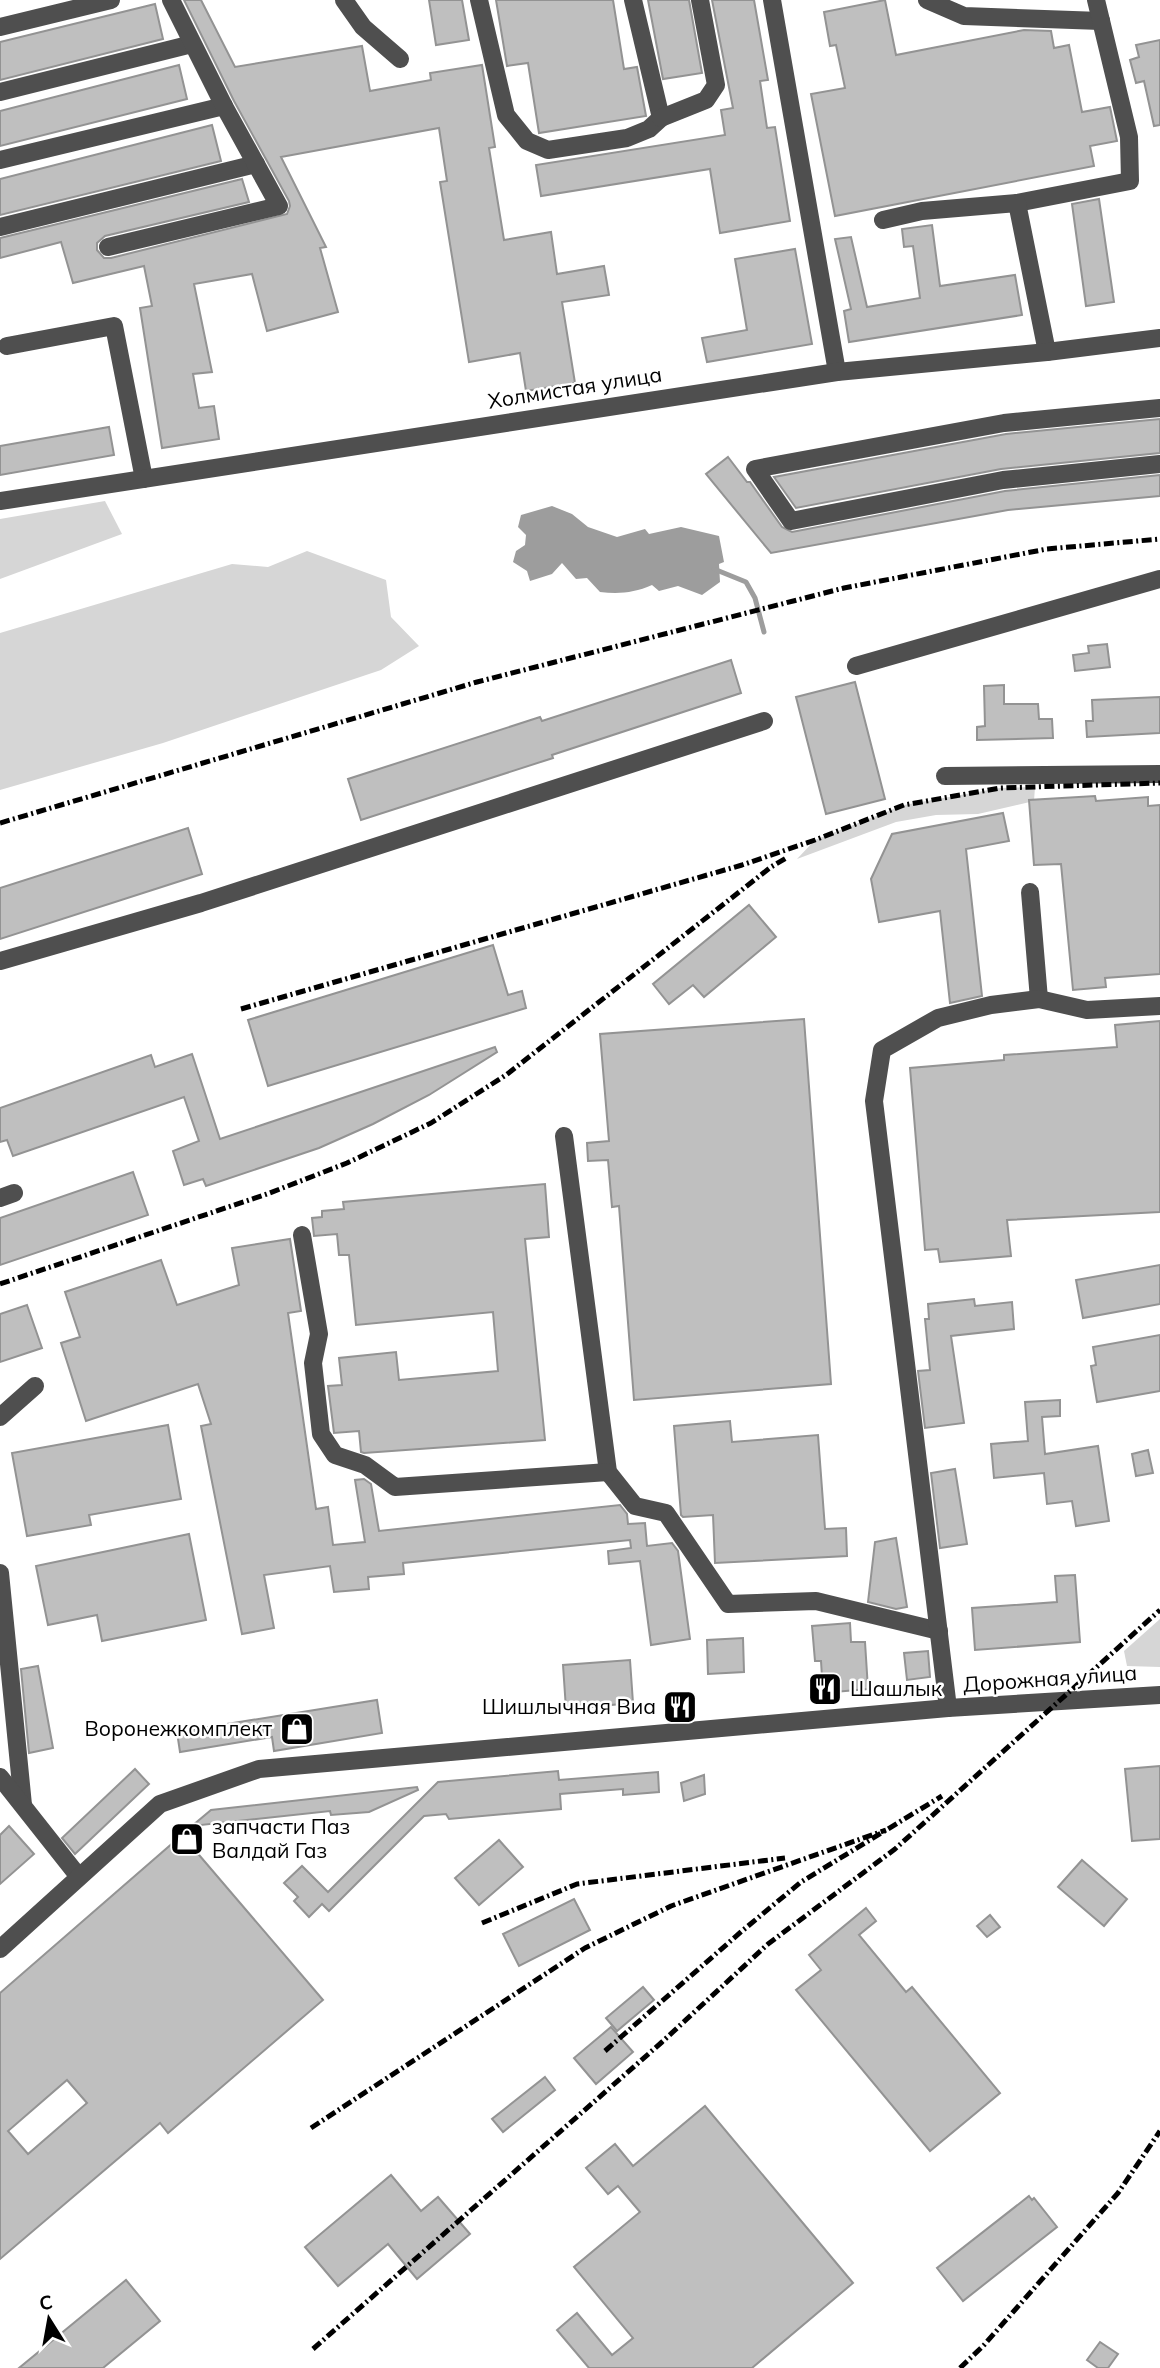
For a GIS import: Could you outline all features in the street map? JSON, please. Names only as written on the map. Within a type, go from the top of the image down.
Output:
[{"type":"street","points":[[0,27],[111,0]]},
{"type":"street","points":[[108,247],[279,206],[224,106],[171,0]]},
{"type":"street","points":[[344,0],[363,27],[400,59]]},
{"type":"street","points":[[479,0],[506,115],[527,141],[548,150],[627,138],[649,129],[661,118],[706,100],[716,85],[701,0]]},
{"type":"street","points":[[633,0],[661,118]]},
{"type":"street","points":[[772,0],[837,372]]},
{"type":"street","points":[[927,0],[964,16],[1101,21]]},
{"type":"street","points":[[883,220],[922,211],[1017,203],[1130,181],[1129,137],[1096,0]]},
{"type":"street","points":[[0,92],[192,44]]},
{"type":"street","points":[[0,160],[224,106]]},
{"type":"street","points":[[0,227],[256,164]]},
{"type":"street","points":[[1017,203],[1047,352]]},
{"type":"street","points":[[7,346],[114,326],[144,478]]},
{"type":"street","name":"Холмистая улица","points":[[0,501],[837,372],[1160,338]]},
{"type":"street","points":[[1160,408],[1003,423],[755,469],[791,521],[1003,480],[1160,464]]},
{"type":"street","points":[[856,666],[1160,579]]},
{"type":"street","points":[[0,961],[201,903],[764,721]]},
{"type":"street","points":[[945,776],[1160,774]]},
{"type":"street","points":[[1030,892],[1039,999]]},
{"type":"street","points":[[948,1708],[874,1101],[882,1050],[938,1018],[991,1005],[1039,999],[1087,1010],[1160,1006]]},
{"type":"street","points":[[564,1136],[608,1472],[635,1506],[666,1513],[728,1604],[816,1601],[939,1632]]},
{"type":"street","points":[[302,1235],[319,1334],[313,1363],[321,1434],[335,1455],[365,1465],[395,1487],[608,1472]]},
{"type":"street","points":[[0,1417],[35,1386]]},
{"type":"street","points":[[0,1573],[23,1805]]},
{"type":"street","name":"Дорожная улица","points":[[0,1949],[160,1804],[259,1769],[948,1708],[1160,1695]]},
{"type":"street","points":[[0,1777],[79,1877]]},
{"type":"shaded area","points":[[105,501],[122,534],[0,579],[0,519]]},
{"type":"shaded area","points":[[552,506],[572,514],[588,527],[617,537],[645,529],[649,534],[681,527],[719,536],[724,562],[719,564],[720,582],[702,595],[678,586],[659,591],[652,585],[626,592],[600,592],[587,578],[576,579],[562,563],[552,574],[530,581],[527,571],[513,562],[516,551],[525,545],[526,535],[518,527],[521,515]]},
{"type":"shaded area","points":[[307,551],[386,580],[391,617],[419,646],[381,670],[163,743],[0,790],[0,633],[232,564],[268,567]]},
{"type":"shaded area","points":[[1035,787],[1034,801],[978,814],[936,815],[896,822],[797,859],[815,840],[904,805],[1000,788]]},
{"type":"shaded area","points":[[1160,1619],[1160,1667],[1127,1666],[1124,1651]]},
{"type":"building","points":[[184,0],[201,0],[235,67],[362,46],[370,91],[431,80],[430,73],[482,65],[495,147],[489,148],[504,240],[551,232],[557,274],[604,266],[609,295],[562,302],[575,383],[526,391],[520,353],[469,362],[440,182],[447,181],[439,128],[281,157],[326,247],[320,248],[338,312],[267,331],[252,274],[194,284],[212,372],[193,374],[199,408],[214,406],[219,439],[162,448],[140,308],[152,306],[144,266],[73,283],[61,242],[0,258],[0,238],[242,179],[249,202],[105,236],[97,243],[97,250],[104,258],[111,258],[287,214],[289,201],[234,101]]},
{"type":"building","points":[[429,0],[462,0],[469,40],[436,45]]},
{"type":"building","points":[[496,0],[613,0],[624,69],[637,67],[646,116],[539,133],[528,63],[507,66]]},
{"type":"building","points":[[648,0],[689,0],[702,73],[663,79]]},
{"type":"building","points":[[712,0],[754,0],[768,80],[760,81],[767,128],[775,127],[790,221],[720,233],[710,169],[541,196],[536,165],[725,135],[721,110],[733,108]]},
{"type":"building","points":[[885,0],[896,55],[1024,30],[1051,31],[1054,48],[1069,45],[1082,112],[1110,107],[1117,141],[1090,146],[1094,166],[835,216],[811,94],[845,88],[836,45],[830,46],[824,12]]},
{"type":"building","points":[[155,4],[163,39],[0,80],[0,42]]},
{"type":"building","points":[[1160,40],[1160,125],[1154,126],[1144,81],[1136,83],[1130,60],[1139,57],[1136,45]]},
{"type":"building","points":[[179,65],[187,99],[0,146],[0,111]]},
{"type":"building","points":[[212,125],[221,161],[0,215],[0,179]]},
{"type":"building","points":[[1099,199],[1114,302],[1086,306],[1072,204]]},
{"type":"building","points":[[932,225],[940,286],[1015,275],[1022,315],[849,342],[844,311],[851,309],[835,239],[851,237],[867,307],[920,298],[913,246],[904,247],[902,229]]},
{"type":"building","points":[[795,249],[812,344],[707,362],[702,338],[747,330],[735,259]]},
{"type":"building","points":[[1160,419],[1160,453],[1001,469],[796,508],[774,477],[1006,434]]},
{"type":"building","points":[[109,427],[114,455],[0,475],[0,446]]},
{"type":"building","points":[[728,457],[747,482],[750,482],[782,527],[792,532],[1005,491],[1160,475],[1160,496],[1008,510],[771,553],[706,474]]},
{"type":"building","points":[[1107,644],[1110,667],[1075,671],[1073,655],[1089,653],[1088,646]]},
{"type":"building","points":[[731,660],[741,693],[361,820],[348,779],[540,717],[542,721]]},
{"type":"building","points":[[855,682],[885,799],[826,814],[796,697]]},
{"type":"building","points":[[1004,685],[1004,704],[1038,704],[1039,719],[1052,719],[1053,738],[977,740],[977,727],[985,726],[984,686]]},
{"type":"building","points":[[1160,697],[1160,733],[1087,737],[1086,721],[1093,721],[1092,700]]},
{"type":"building","points":[[1095,796],[1096,801],[1148,797],[1148,806],[1160,805],[1160,974],[1105,978],[1106,987],[1073,990],[1061,864],[1034,865],[1029,800]]},
{"type":"building","points":[[1003,813],[1009,841],[966,849],[982,996],[950,1003],[940,911],[879,922],[871,879],[892,834]]},
{"type":"building","points":[[188,828],[202,874],[0,939],[0,888]]},
{"type":"building","points":[[749,905],[776,937],[704,997],[693,985],[669,1004],[653,984]]},
{"type":"building","points":[[493,945],[508,995],[522,991],[526,1008],[268,1086],[248,1020]]},
{"type":"building","points":[[804,1019],[831,1384],[634,1400],[619,1206],[612,1207],[608,1160],[588,1161],[587,1143],[609,1141],[600,1034]]},
{"type":"building","points":[[1160,1021],[1160,1212],[1007,1220],[1011,1256],[940,1262],[938,1249],[925,1250],[910,1068],[1004,1060],[1004,1055],[1117,1047],[1115,1025]]},
{"type":"building","points":[[495,1047],[497,1052],[429,1095],[373,1124],[319,1148],[206,1186],[203,1179],[184,1185],[173,1151],[199,1141],[184,1097],[13,1156],[7,1140],[0,1142],[0,1108],[151,1055],[155,1067],[192,1054],[220,1139]]},
{"type":"building","points":[[133,1172],[148,1215],[0,1265],[0,1218]]},
{"type":"building","points":[[545,1184],[549,1237],[525,1239],[545,1440],[364,1453],[361,1452],[359,1431],[334,1433],[328,1386],[342,1385],[339,1358],[396,1352],[399,1380],[498,1371],[493,1312],[356,1325],[349,1255],[339,1255],[337,1234],[314,1236],[312,1218],[322,1217],[322,1211],[344,1209],[343,1202]]},
{"type":"building","points":[[290,1239],[301,1311],[288,1313],[316,1509],[328,1507],[333,1545],[365,1542],[355,1480],[364,1479],[371,1484],[379,1531],[620,1505],[627,1514],[628,1524],[645,1523],[647,1546],[672,1543],[678,1551],[690,1639],[651,1645],[640,1561],[609,1564],[608,1551],[631,1548],[630,1540],[403,1563],[404,1574],[368,1577],[369,1589],[334,1592],[330,1566],[264,1575],[274,1628],[242,1634],[201,1426],[211,1424],[198,1384],[86,1421],[61,1343],[80,1337],[65,1292],[161,1260],[177,1305],[239,1285],[232,1248]]},
{"type":"building","points":[[1160,1265],[1160,1304],[1083,1318],[1076,1280]]},
{"type":"building","points":[[974,1299],[975,1306],[1012,1302],[1014,1329],[951,1336],[964,1423],[925,1428],[918,1371],[930,1370],[925,1319],[929,1319],[928,1304]]},
{"type":"building","points":[[27,1305],[42,1348],[0,1362],[0,1314]]},
{"type":"building","points":[[1160,1335],[1160,1391],[1097,1402],[1091,1366],[1096,1365],[1093,1347]]},
{"type":"building","points":[[1060,1400],[1060,1416],[1042,1417],[1045,1454],[1098,1446],[1109,1521],[1076,1526],[1072,1501],[1047,1504],[1044,1473],[994,1478],[991,1444],[1028,1441],[1025,1402]]},
{"type":"building","points":[[730,1421],[732,1442],[818,1435],[825,1529],[846,1528],[847,1556],[715,1563],[713,1515],[681,1515],[674,1426]]},
{"type":"building","points":[[168,1425],[181,1499],[89,1515],[91,1525],[27,1536],[12,1453]]},
{"type":"building","points":[[1148,1450],[1153,1473],[1136,1476],[1132,1454]]},
{"type":"building","points":[[955,1469],[967,1544],[940,1548],[931,1473]]},
{"type":"building","points":[[189,1534],[206,1620],[102,1641],[97,1615],[48,1625],[36,1566]]},
{"type":"building","points":[[896,1538],[907,1607],[896,1609],[868,1602],[875,1542]]},
{"type":"building","points":[[1075,1575],[1080,1642],[975,1650],[972,1608],[1057,1602],[1055,1576]]},
{"type":"building","points":[[850,1623],[851,1642],[865,1642],[868,1689],[823,1693],[821,1661],[815,1661],[812,1626]]},
{"type":"building","points":[[743,1638],[744,1672],[708,1674],[707,1640]]},
{"type":"building","points":[[928,1651],[930,1677],[907,1680],[904,1653]]},
{"type":"building","points":[[630,1660],[633,1703],[566,1709],[563,1665]]},
{"type":"building","points":[[38,1666],[53,1748],[29,1753],[21,1669]]},
{"type":"building","points":[[377,1700],[382,1733],[274,1751],[272,1737],[180,1752],[177,1732]]},
{"type":"building","points":[[1160,1766],[1160,1839],[1132,1841],[1125,1769]]},
{"type":"building","points":[[135,1769],[149,1784],[75,1854],[62,1838]]},
{"type":"building","points":[[558,1771],[559,1780],[658,1772],[659,1792],[623,1795],[623,1789],[560,1794],[561,1809],[449,1819],[446,1814],[424,1816],[329,1911],[322,1904],[309,1917],[294,1901],[298,1897],[284,1883],[302,1866],[328,1892],[438,1782]]},
{"type":"building","points":[[704,1775],[705,1794],[684,1801],[681,1783]]},
{"type":"building","points":[[417,1787],[418,1790],[369,1812],[331,1815],[330,1811],[192,1826],[211,1810]]},
{"type":"building","points":[[9,1826],[34,1854],[0,1884],[0,1835]]},
{"type":"building","points":[[182,1835],[323,2000],[168,2133],[160,2123],[0,2259],[0,1993]],"holes":[[[67,2080],[87,2103],[28,2154],[8,2131]]]},
{"type":"building","points":[[499,1840],[523,1867],[479,1905],[455,1878]]},
{"type":"building","points":[[1082,1860],[1127,1899],[1104,1926],[1058,1887]]},
{"type":"building","points":[[574,1899],[590,1930],[519,1966],[503,1934]]},
{"type":"building","points":[[866,1908],[876,1921],[859,1935],[906,1992],[912,1987],[1000,2093],[930,2151],[796,1990],[821,1970],[809,1955]]},
{"type":"building","points":[[990,1915],[1000,1927],[987,1937],[977,1926]]},
{"type":"building","points":[[643,1987],[654,2000],[617,2031],[606,2018]]},
{"type":"building","points":[[611,2027],[633,2052],[596,2084],[574,2058]]},
{"type":"building","points":[[545,2077],[555,2090],[503,2132],[492,2119]]},
{"type":"building","points":[[705,2106],[853,2283],[752,2368],[589,2368],[557,2330],[577,2313],[612,2355],[633,2338],[574,2267],[640,2212],[618,2186],[608,2194],[586,2168],[615,2144],[633,2166]]},
{"type":"building","points":[[391,2175],[421,2211],[438,2197],[470,2234],[417,2279],[388,2244],[338,2286],[305,2247]]},
{"type":"building","points":[[1029,2196],[1032,2200],[1034,2198],[1057,2227],[963,2301],[937,2268]]},
{"type":"building","points":[[126,2280],[160,2321],[103,2368],[19,2368]]},
{"type":"building","points":[[1100,2342],[1118,2354],[1108,2368],[1098,2368],[1087,2360]]},
{"type":"waterway","points":[[714,569],[746,582],[755,598],[764,632]]},
{"type":"railway","points":[[0,823],[477,682],[844,588],[1047,549],[1160,539]]},
{"type":"railway","points":[[241,1009],[742,865],[904,805],[1000,788],[1160,783]]},
{"type":"railway","points":[[0,1284],[267,1194],[347,1163],[431,1123],[506,1075],[771,867],[788,857]]},
{"type":"railway","points":[[313,2349],[662,2042],[768,1944],[895,1849],[1160,1610]]},
{"type":"railway","points":[[605,2051],[801,1882],[942,1796]]},
{"type":"railway","points":[[311,2128],[585,1948],[671,1906],[886,1830]]},
{"type":"railway","points":[[482,1923],[577,1884],[785,1858]]},
{"type":"railway","points":[[960,2368],[984,2345],[1118,2193],[1160,2131]]},
{"type":"place","name":"Шашлык","points":[[825,1689]]},
{"type":"place","name":"Шишлычная Виа","points":[[680,1707]]},
{"type":"place","name":"Воронежкомплект","points":[[297,1729]]},
{"type":"place","name":"запчасти Паз Валдай Газ","points":[[187,1839]]}]
